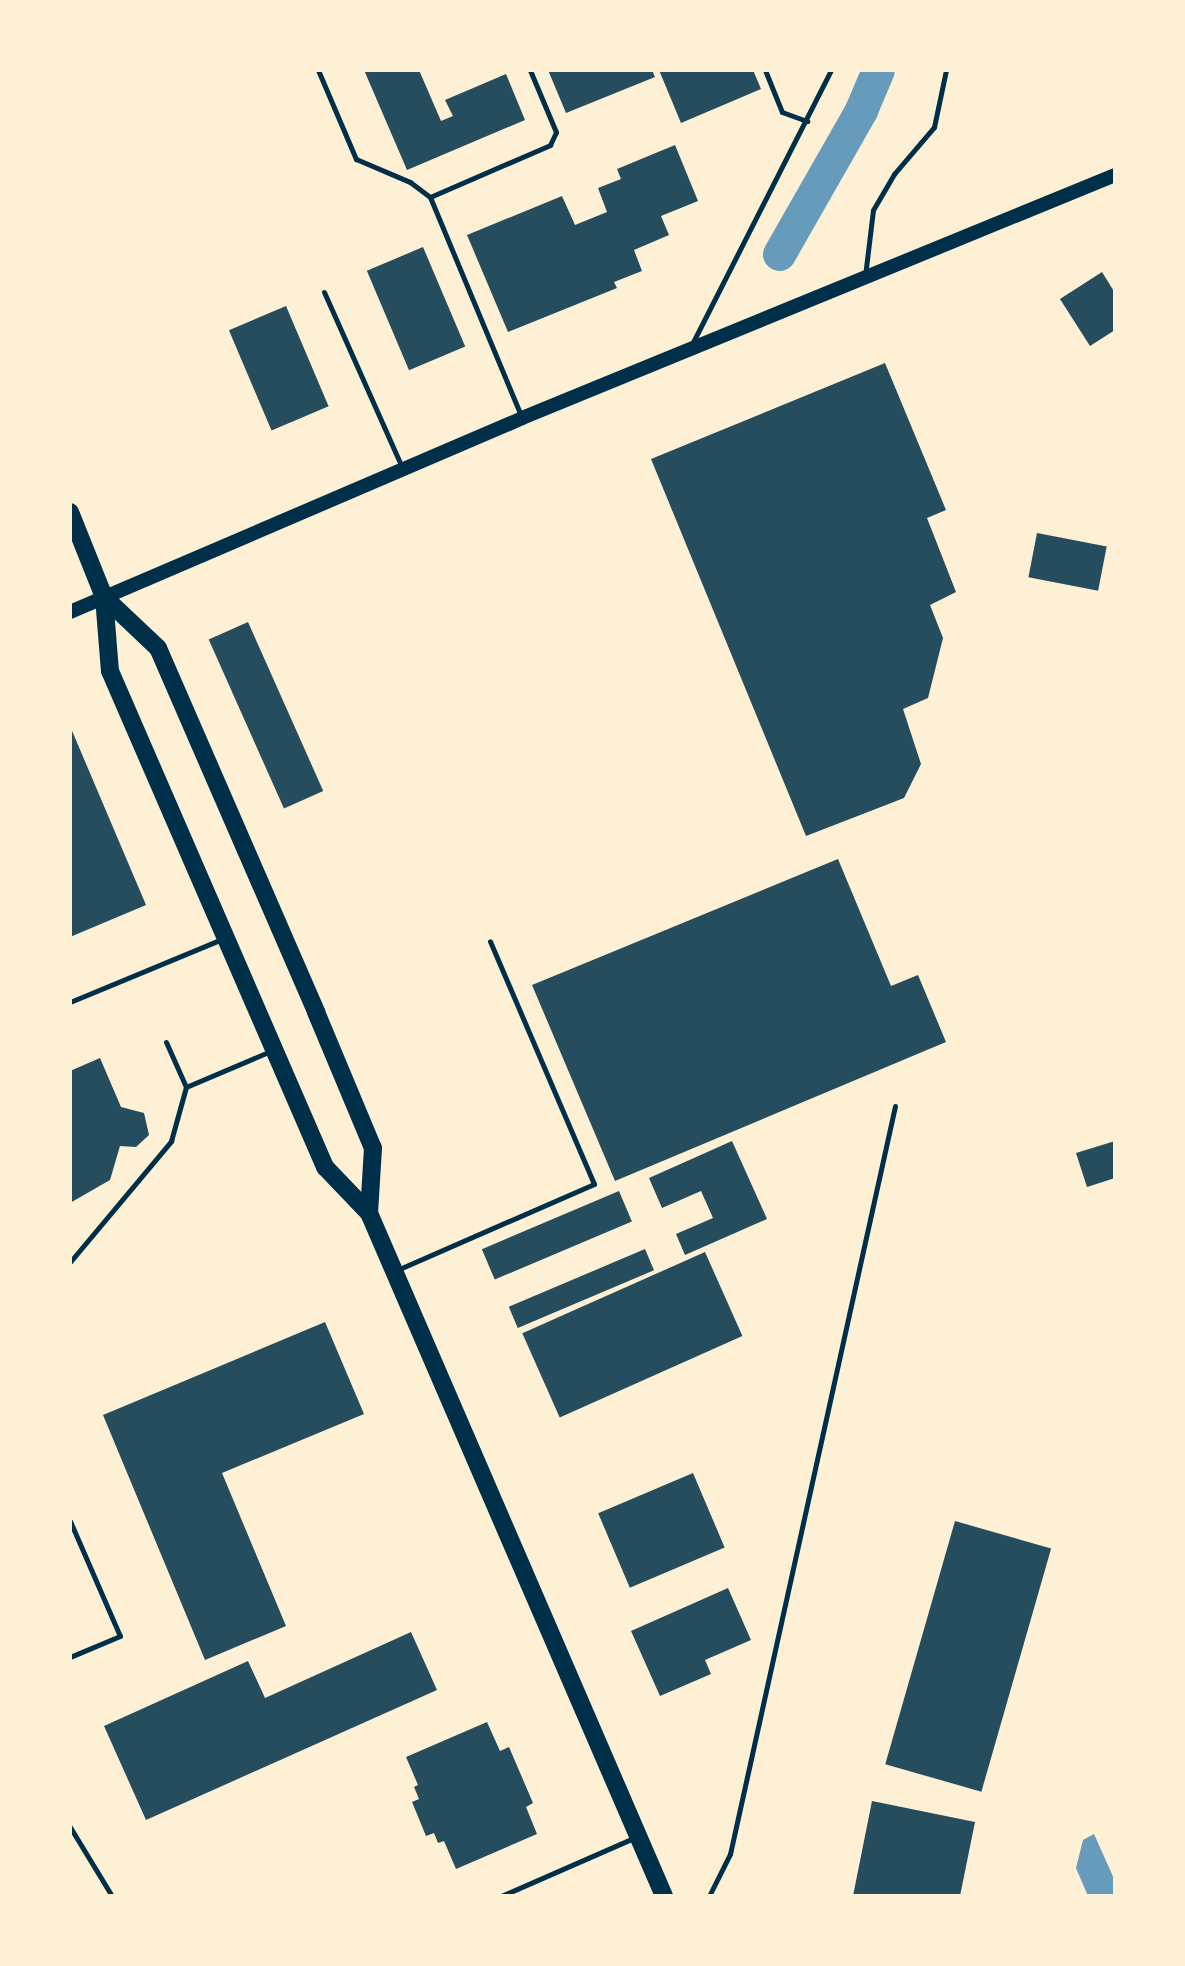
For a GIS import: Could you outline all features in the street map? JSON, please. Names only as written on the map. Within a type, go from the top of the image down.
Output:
[{"type":"main road","points":[[70,612],[522,418],[864,276],[1115,176]]},
{"type":"main road","points":[[70,512],[104,597],[110,671],[325,1167],[369,1213],[664,1896]]},
{"type":"main road","points":[[104,597],[158,648],[311,1001],[373,1148],[369,1213]]},
{"type":"lane","points":[[318,70],[356,159],[410,182],[430,197],[522,418]]},
{"type":"lane","points":[[430,197],[550,145],[556,132],[530,70]]},
{"type":"lane","points":[[765,70],[782,111],[807,121]]},
{"type":"lane","points":[[690,348],[831,70]]},
{"type":"lane","points":[[864,276],[873,210],[894,174],[934,127],[946,70]]},
{"type":"lane","points":[[324,292],[403,470]]},
{"type":"lane","points":[[70,1002],[225,938]]},
{"type":"lane","points":[[394,1271],[594,1184],[490,941]]},
{"type":"lane","points":[[70,1262],[171,1140],[186,1087],[166,1042]]},
{"type":"lane","points":[[186,1087],[274,1050]]},
{"type":"lane","points":[[709,1896],[730,1854],[895,1106]]},
{"type":"lane","points":[[70,1521],[120,1636],[70,1657]]},
{"type":"lane","points":[[70,1827],[112,1896]]},
{"type":"lane","points":[[501,1896],[639,1836]]},
{"type":"water","points":[[1094,1834],[1115,1881],[1115,1896],[1088,1896],[1076,1868],[1083,1840]]},
{"type":"building","points":[[364,70],[419,70],[441,121],[453,116],[445,100],[506,74],[525,120],[407,170]]},
{"type":"building","points":[[548,70],[652,70],[655,77],[566,113]]},
{"type":"building","points":[[659,70],[753,70],[761,89],[681,123]]},
{"type":"building","points":[[675,145],[698,201],[661,216],[669,235],[634,250],[642,271],[614,282],[617,288],[508,332],[467,235],[562,196],[575,225],[607,212],[598,188],[621,179],[617,169]]},
{"type":"building","points":[[423,247],[465,346],[409,370],[367,271]]},
{"type":"building","points":[[1102,272],[1115,293],[1115,330],[1090,346],[1060,299]]},
{"type":"building","points":[[286,306],[329,406],[272,431],[229,330]]},
{"type":"building","points":[[885,363],[946,510],[927,518],[956,592],[930,605],[943,638],[928,698],[903,709],[921,764],[904,798],[806,836],[651,459]]},
{"type":"building","points":[[1037,533],[1107,547],[1098,591],[1028,577]]},
{"type":"building","points":[[248,622],[323,791],[284,808],[209,639]]},
{"type":"building","points":[[70,726],[146,905],[70,937]]},
{"type":"building","points":[[838,859],[891,986],[918,975],[946,1042],[615,1181],[532,985]]},
{"type":"building","points":[[100,1058],[121,1107],[144,1113],[149,1135],[136,1147],[120,1146],[110,1180],[70,1203],[70,1071]]},
{"type":"building","points":[[732,1141],[767,1219],[685,1255],[676,1234],[713,1218],[701,1191],[662,1208],[649,1178]]},
{"type":"building","points":[[1115,1141],[1115,1178],[1087,1187],[1076,1153]]},
{"type":"building","points":[[619,1191],[632,1221],[495,1280],[482,1249]]},
{"type":"building","points":[[645,1249],[654,1270],[518,1328],[509,1307]]},
{"type":"building","points":[[705,1252],[742,1336],[560,1417],[522,1333]]},
{"type":"building","points":[[325,1322],[364,1414],[222,1473],[286,1626],[205,1660],[103,1415]]},
{"type":"building","points":[[693,1473],[725,1548],[630,1588],[598,1513]]},
{"type":"building","points":[[955,1521],[1051,1549],[981,1792],[885,1764]]},
{"type":"building","points":[[728,1588],[751,1640],[705,1660],[711,1674],[660,1696],[631,1631]]},
{"type":"building","points":[[411,1632],[437,1690],[146,1820],[104,1726],[248,1661],[265,1698]]},
{"type":"building","points":[[487,1722],[500,1751],[509,1747],[533,1803],[526,1807],[537,1834],[456,1869],[444,1841],[438,1843],[434,1833],[426,1836],[412,1802],[419,1799],[414,1787],[418,1785],[406,1757]]},
{"type":"building","points":[[872,1801],[975,1822],[960,1896],[853,1896]]},
{"type":"waterway","points":[[779,254],[861,110],[878,70]]}]
